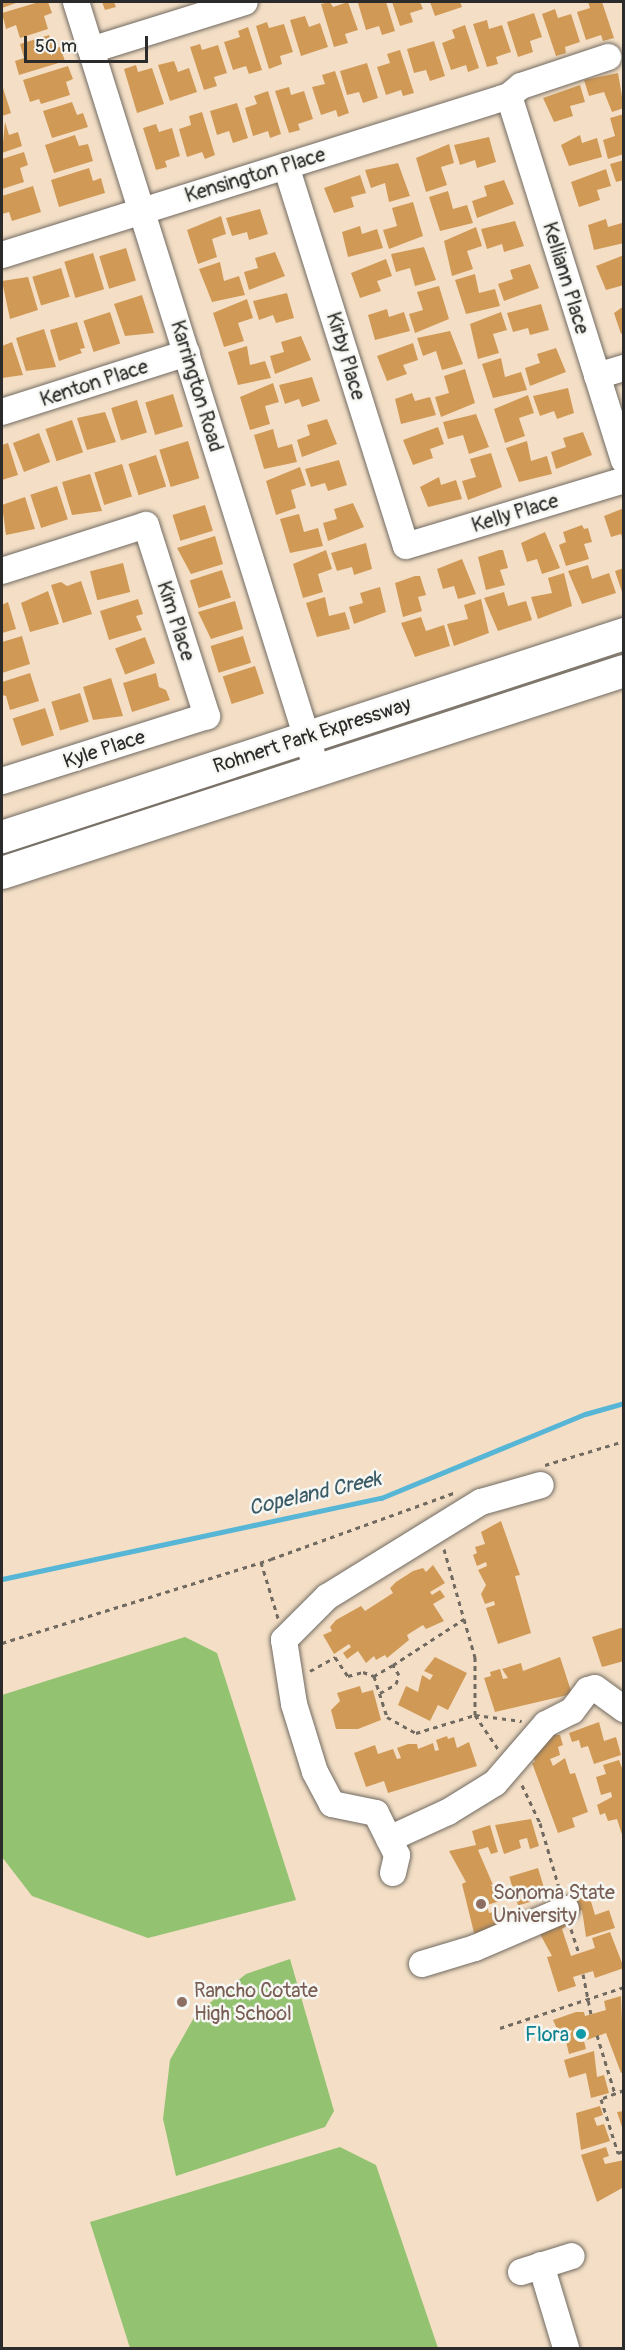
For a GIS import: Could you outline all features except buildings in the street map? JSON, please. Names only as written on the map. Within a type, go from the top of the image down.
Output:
[{"type":"main road","name":"Rohnert Park Expressway","points":[[2,837],[624,634]]},
{"type":"main road","name":"Rohnert Park Expressway","points":[[2,873],[624,671]]},
{"type":"street","name":"Karrington Road","points":[[76,2],[317,770]]},
{"type":"street","points":[[91,50],[245,2]]},
{"type":"street","name":"Kensington Place","points":[[2,255],[142,209],[509,96],[520,86],[608,57]]},
{"type":"street","name":"Kelliann Place","points":[[509,96],[624,460]]},
{"type":"street","name":"Kirby Place","points":[[286,166],[406,546]]},
{"type":"street","name":"Kenton Place","points":[[2,412],[187,353]]},
{"type":"street","points":[[597,376],[624,368]]},
{"type":"street","name":"Kelly Place","points":[[406,546],[624,480]]},
{"type":"street","name":"Kim Place","points":[[2,571],[146,525],[207,716]]},
{"type":"street","name":"Kyle Place","points":[[2,781],[207,716]]},
{"type":"street","points":[[393,1873],[397,1855],[376,1813],[332,1804],[315,1772],[290,1678],[284,1640],[327,1597],[481,1502],[538,1476]]},
{"type":"street","points":[[389,1839],[448,1812],[485,1789],[546,1724],[572,1711],[588,1690],[595,1688],[624,1709]]},
{"type":"street","points":[[422,1964],[475,1948],[566,1909]]},
{"type":"street","points":[[566,2349],[531,2269],[572,2256]]},
{"type":"path","points":[[538,1476],[624,1441]]},
{"type":"path","points":[[2,1642],[261,1562],[458,1492]]},
{"type":"path","points":[[436,1531],[475,1657],[475,1715],[508,1764],[536,1814],[566,1909]]},
{"type":"path","points":[[261,1562],[284,1640]]},
{"type":"path","points":[[374,1676],[464,1619]]},
{"type":"path","points":[[290,1678],[335,1657],[348,1676],[363,1672],[374,1676]]},
{"type":"path","points":[[380,1693],[396,1684],[399,1675],[393,1665]]},
{"type":"path","points":[[374,1676],[387,1717],[416,1733],[475,1715],[546,1724]]},
{"type":"path","points":[[583,1974],[586,1999],[591,2014]]},
{"type":"path","points":[[500,2028],[624,1987]]},
{"type":"path","points":[[597,2035],[615,2094]]},
{"type":"path","points":[[624,2090],[602,2099],[618,2153],[624,2151]]},
{"type":"green space","points":[[185,1637],[217,1653],[296,1900],[148,1938],[32,1896],[2,1857],[2,1695]]},
{"type":"green space","points":[[290,1959],[334,2111],[325,2127],[176,2176],[163,2119],[170,2060],[196,2014],[246,1974]]},
{"type":"green space","points":[[340,2147],[376,2165],[438,2348],[130,2348],[90,2222]]},
{"type":"waterway","name":"Copeland Creek","points":[[2,1579],[381,1498],[585,1414],[624,1403]]},
{"type":"place","name":"Sonoma State University","points":[[481,1904]]},
{"type":"place","name":"Rancho Cotate High School","points":[[182,2002]]},
{"type":"place","name":"Flora","points":[[581,2034]]}]
